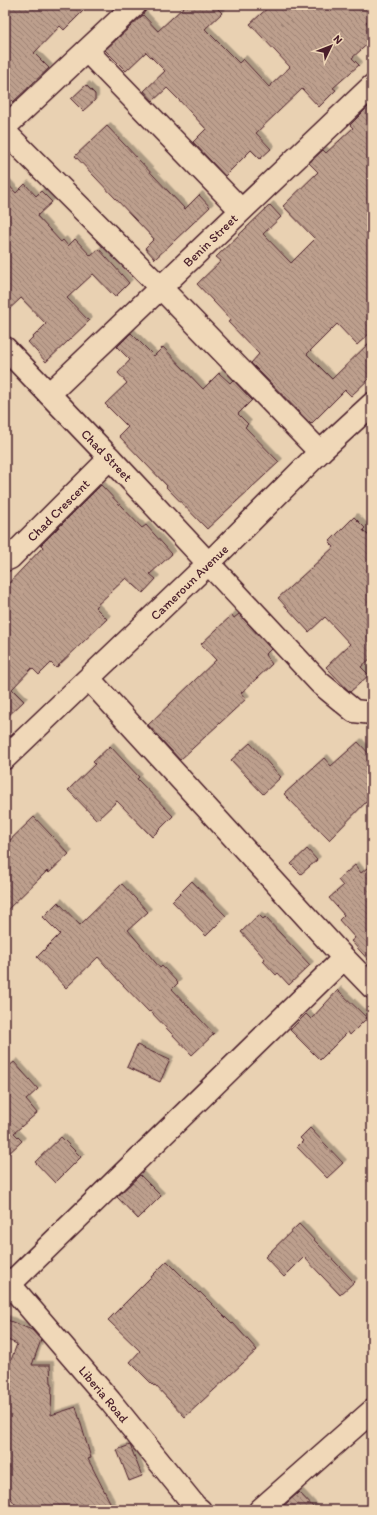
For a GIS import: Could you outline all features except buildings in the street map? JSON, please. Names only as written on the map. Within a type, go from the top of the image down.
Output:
[{"type":"street","points":[[5,127],[135,5]]},
{"type":"street","points":[[87,51],[241,210]]},
{"type":"street","name":"Benin Street","points":[[49,394],[372,86]]},
{"type":"street","points":[[5,132],[160,287],[320,452]]},
{"type":"street","name":"Chad Street","points":[[5,348],[209,563],[320,683],[354,711],[372,713]]},
{"type":"street","name":"Cameroun Avenue","points":[[5,758],[209,563],[320,452],[372,404]]},
{"type":"street","name":"Chad Crescent","points":[[5,560],[10,558],[110,458]]},
{"type":"street","points":[[89,679],[372,987]]},
{"type":"street","points":[[8,1281],[344,958]]},
{"type":"street","name":"Liberia Road","points":[[8,1281],[110,1401],[195,1509]]},
{"type":"street","points":[[260,1510],[372,1411]]}]
